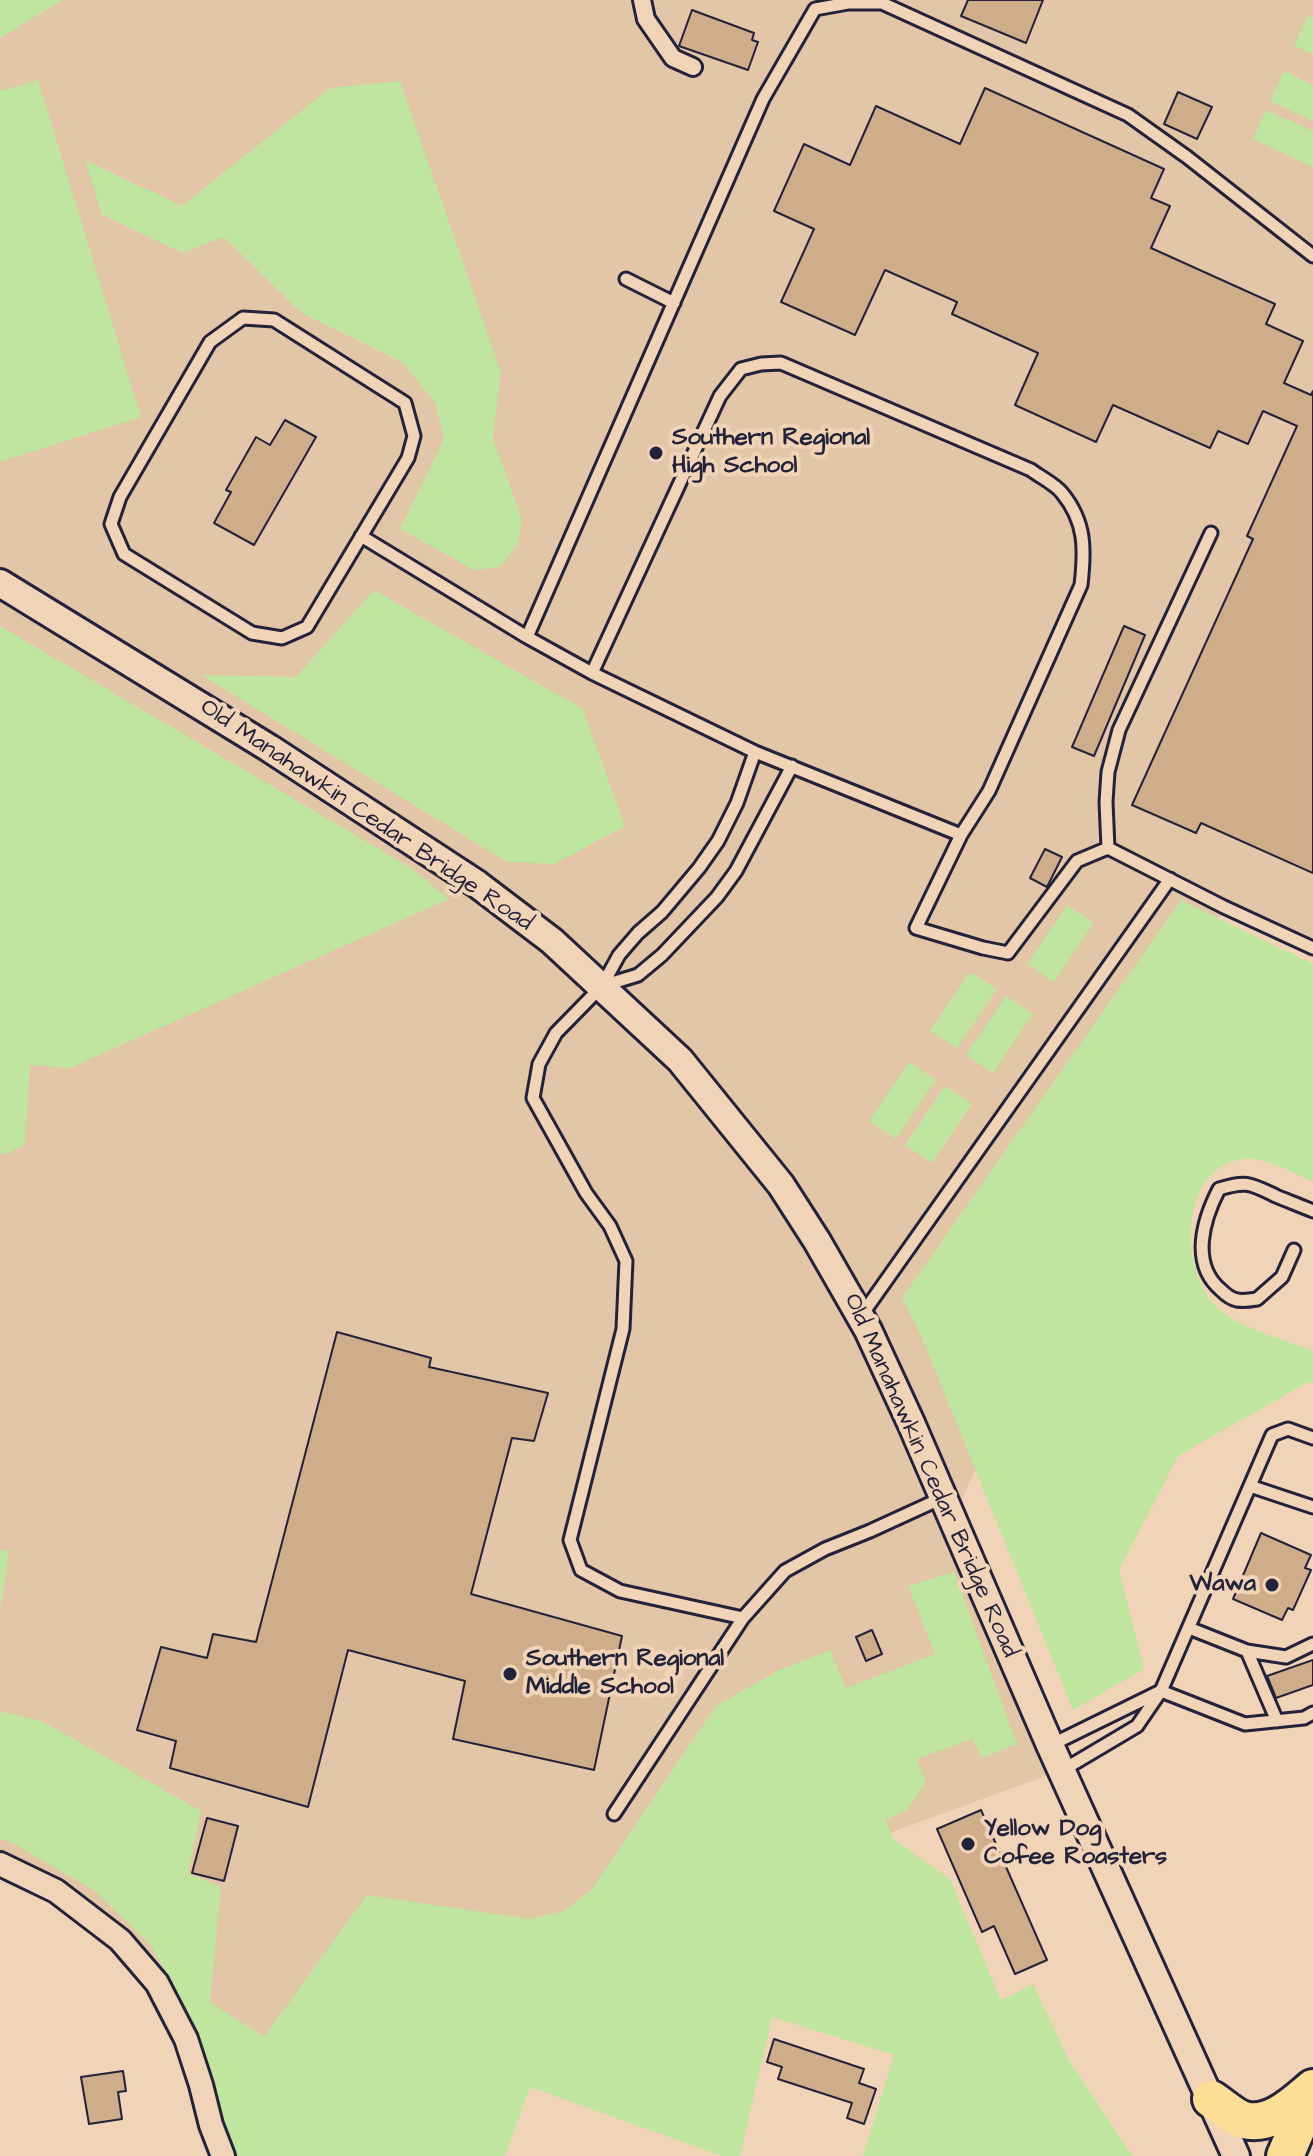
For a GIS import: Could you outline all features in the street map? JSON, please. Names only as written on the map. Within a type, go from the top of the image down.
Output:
[{"type":"highway","points":[[1211,2099],[1242,2120],[1256,2121],[1282,2113],[1313,2089]]},
{"type":"highway","points":[[1285,2156],[1313,2089]]},
{"type":"street","points":[[642,0],[646,19],[673,58],[693,67]]},
{"type":"street","name":"Old Manahawkin Cedar Bridge Road","points":[[0,583],[269,748],[477,884],[552,941],[680,1060],[781,1185],[861,1316],[1236,2156]]},
{"type":"street","points":[[0,1864],[56,1891],[79,1908],[120,1940],[157,1983],[186,2039],[223,2156]]},
{"type":"lane","points":[[527,637],[763,99],[815,9],[848,3],[882,3],[1128,115],[1313,256]]},
{"type":"lane","points":[[626,279],[674,303]]},
{"type":"lane","points":[[243,318],[274,320],[405,403],[414,436],[408,458],[361,536],[307,627],[282,638],[252,633],[124,554],[111,524],[120,497],[210,342],[243,318]]},
{"type":"lane","points":[[592,673],[720,396],[741,369],[781,363],[1031,470],[1061,491],[1081,526],[1085,555],[1081,585],[989,791],[961,835],[916,928],[1008,953],[1077,861],[1108,848],[1313,948]]},
{"type":"lane","points":[[1108,848],[1108,772],[1119,730],[1211,533]]},
{"type":"lane","points":[[361,536],[592,673],[755,752],[961,835]]},
{"type":"lane","points":[[743,1618],[620,1591],[581,1570],[570,1540],[623,1329],[626,1261],[610,1226],[586,1193],[533,1098],[539,1064],[556,1033],[602,986],[619,955],[662,912],[718,841],[737,803],[755,752]]},
{"type":"lane","points":[[602,986],[638,975],[662,955],[717,897],[736,871],[792,766]]},
{"type":"lane","points":[[861,1316],[1170,879]]},
{"type":"lane","points":[[1294,1250],[1282,1277],[1257,1299],[1235,1300],[1226,1295],[1212,1283],[1205,1271],[1203,1234],[1219,1189],[1235,1184],[1261,1187],[1313,1211]]},
{"type":"lane","points":[[1062,1770],[1137,1726],[1161,1691],[1272,1435],[1288,1429],[1313,1438]]},
{"type":"lane","points":[[1250,1486],[1313,1507]]},
{"type":"lane","points":[[614,1814],[743,1618],[785,1571],[825,1549],[942,1498]]},
{"type":"lane","points":[[1189,1628],[1247,1651],[1286,1657],[1313,1644]]},
{"type":"lane","points":[[1247,1651],[1277,1721]]},
{"type":"lane","points":[[1050,1745],[1161,1691],[1245,1724],[1304,1718],[1313,1713]]},
{"type":"shaded area","name":"Southern Regional High School","points":[[0,0],[1313,0],[1313,948],[1224,907],[953,1520],[1062,1770],[475,1984],[424,2156],[224,2156],[186,2039],[120,1940],[0,1864]]},
{"type":"green space","points":[[0,0],[63,0],[0,38]]},
{"type":"green space","points":[[1308,15],[1313,18],[1313,54],[1294,46]]},
{"type":"green space","points":[[1284,71],[1313,85],[1313,121],[1270,101]]},
{"type":"green space","points":[[38,80],[141,417],[0,462],[0,91]]},
{"type":"green space","points":[[400,81],[501,372],[493,438],[522,520],[518,544],[500,567],[474,570],[400,529],[444,439],[435,403],[403,363],[300,312],[224,237],[183,253],[102,215],[85,160],[182,206],[330,88]]},
{"type":"green space","points":[[1266,110],[1313,131],[1313,167],[1253,139]]},
{"type":"green space","points":[[374,590],[583,709],[625,827],[553,864],[507,862],[201,675],[296,677]]},
{"type":"green space","points":[[0,626],[411,868],[449,899],[70,1068],[30,1065],[25,1144],[7,1154],[0,1153]]},
{"type":"green space","points":[[1181,900],[1313,964],[1313,1182],[1262,1160],[1244,1159],[1222,1166],[1206,1181],[1196,1200],[1191,1224],[1191,1248],[1196,1272],[1206,1293],[1219,1309],[1239,1322],[1313,1351],[1313,1384],[1308,1382],[1178,1456],[1119,1570],[1144,1669],[1073,1710],[921,1336],[902,1298]]},
{"type":"green space","points":[[1067,905],[1094,923],[1054,982],[1027,964]]},
{"type":"green space","points":[[970,972],[997,989],[957,1048],[930,1031]]},
{"type":"green space","points":[[1006,996],[1033,1014],[993,1073],[966,1055]]},
{"type":"green space","points":[[909,1062],[936,1080],[896,1139],[869,1121]]},
{"type":"green space","points":[[945,1086],[972,1104],[932,1163],[905,1145]]},
{"type":"green space","points":[[0,1549],[9,1551],[0,1613]]},
{"type":"green space","points":[[954,1572],[1017,1744],[982,1758],[972,1739],[917,1759],[926,1782],[908,1809],[886,1820],[893,1839],[950,1879],[1001,2000],[1033,1984],[1069,2060],[1132,2156],[863,2156],[894,2055],[772,2017],[740,2156],[722,2156],[530,2087],[505,2156],[237,2156],[211,2097],[182,2003],[151,1945],[95,1891],[11,1842],[0,1839],[0,1711],[42,1721],[201,1811],[188,1873],[221,1887],[210,2002],[264,2037],[367,1895],[530,1919],[564,1911],[592,1889],[716,1706],[779,1670],[830,1650],[846,1688],[935,1654],[908,1586]]},
{"type":"building","points":[[968,0],[1043,0],[1026,43],[961,16]]},
{"type":"building","points":[[692,10],[754,33],[752,40],[758,42],[748,70],[679,46]]},
{"type":"building","points":[[985,88],[1164,169],[1151,198],[1170,206],[1151,248],[1275,304],[1266,324],[1303,341],[1284,383],[1311,395],[1313,391],[1313,873],[1201,823],[1196,833],[1132,805],[1253,539],[1247,536],[1297,426],[1263,411],[1248,444],[1218,431],[1210,448],[1113,405],[1096,442],[1015,405],[1038,353],[952,314],[957,302],[885,270],[855,335],[781,302],[814,229],[774,211],[804,144],[850,165],[876,106],[960,144]]},
{"type":"building","points":[[1178,92],[1212,107],[1197,139],[1164,124]]},
{"type":"building","points":[[285,420],[316,437],[254,545],[214,523],[231,492],[226,490],[256,437],[270,445]]},
{"type":"building","points":[[1124,626],[1145,635],[1094,756],[1072,747]]},
{"type":"building","points":[[1045,849],[1062,857],[1047,887],[1030,878]]},
{"type":"building","points":[[337,1332],[431,1358],[429,1367],[548,1393],[534,1441],[512,1438],[471,1594],[622,1636],[594,1770],[453,1739],[465,1681],[348,1650],[308,1807],[170,1768],[176,1741],[137,1730],[161,1647],[207,1658],[213,1634],[256,1642]]},
{"type":"building","name":"Wawa","points":[[1261,1533],[1311,1555],[1305,1568],[1311,1570],[1293,1610],[1288,1608],[1282,1620],[1233,1599]]},
{"type":"building","points":[[872,1630],[882,1654],[866,1661],[856,1637]]},
{"type":"building","points":[[1313,1660],[1313,1685],[1276,1698],[1267,1676]]},
{"type":"building","points":[[981,1810],[1047,1960],[1015,1974],[994,1926],[982,1932],[937,1829]]},
{"type":"building","points":[[207,1818],[238,1826],[224,1881],[192,1873]]},
{"type":"building","points":[[774,2039],[864,2069],[859,2083],[876,2089],[864,2124],[847,2118],[852,2103],[778,2079],[782,2067],[767,2062]]},
{"type":"building","points":[[123,2071],[126,2091],[118,2092],[122,2119],[89,2124],[81,2077]]},
{"type":"place","name":"Southern Regional High School","points":[[656,453]]},
{"type":"place","name":"Wawa","points":[[1272,1585]]},
{"type":"place","name":"Southern Regional Middle School","points":[[510,1674]]},
{"type":"place","name":"Yellow Dog Cofee Roasters","points":[[968,1844]]}]
